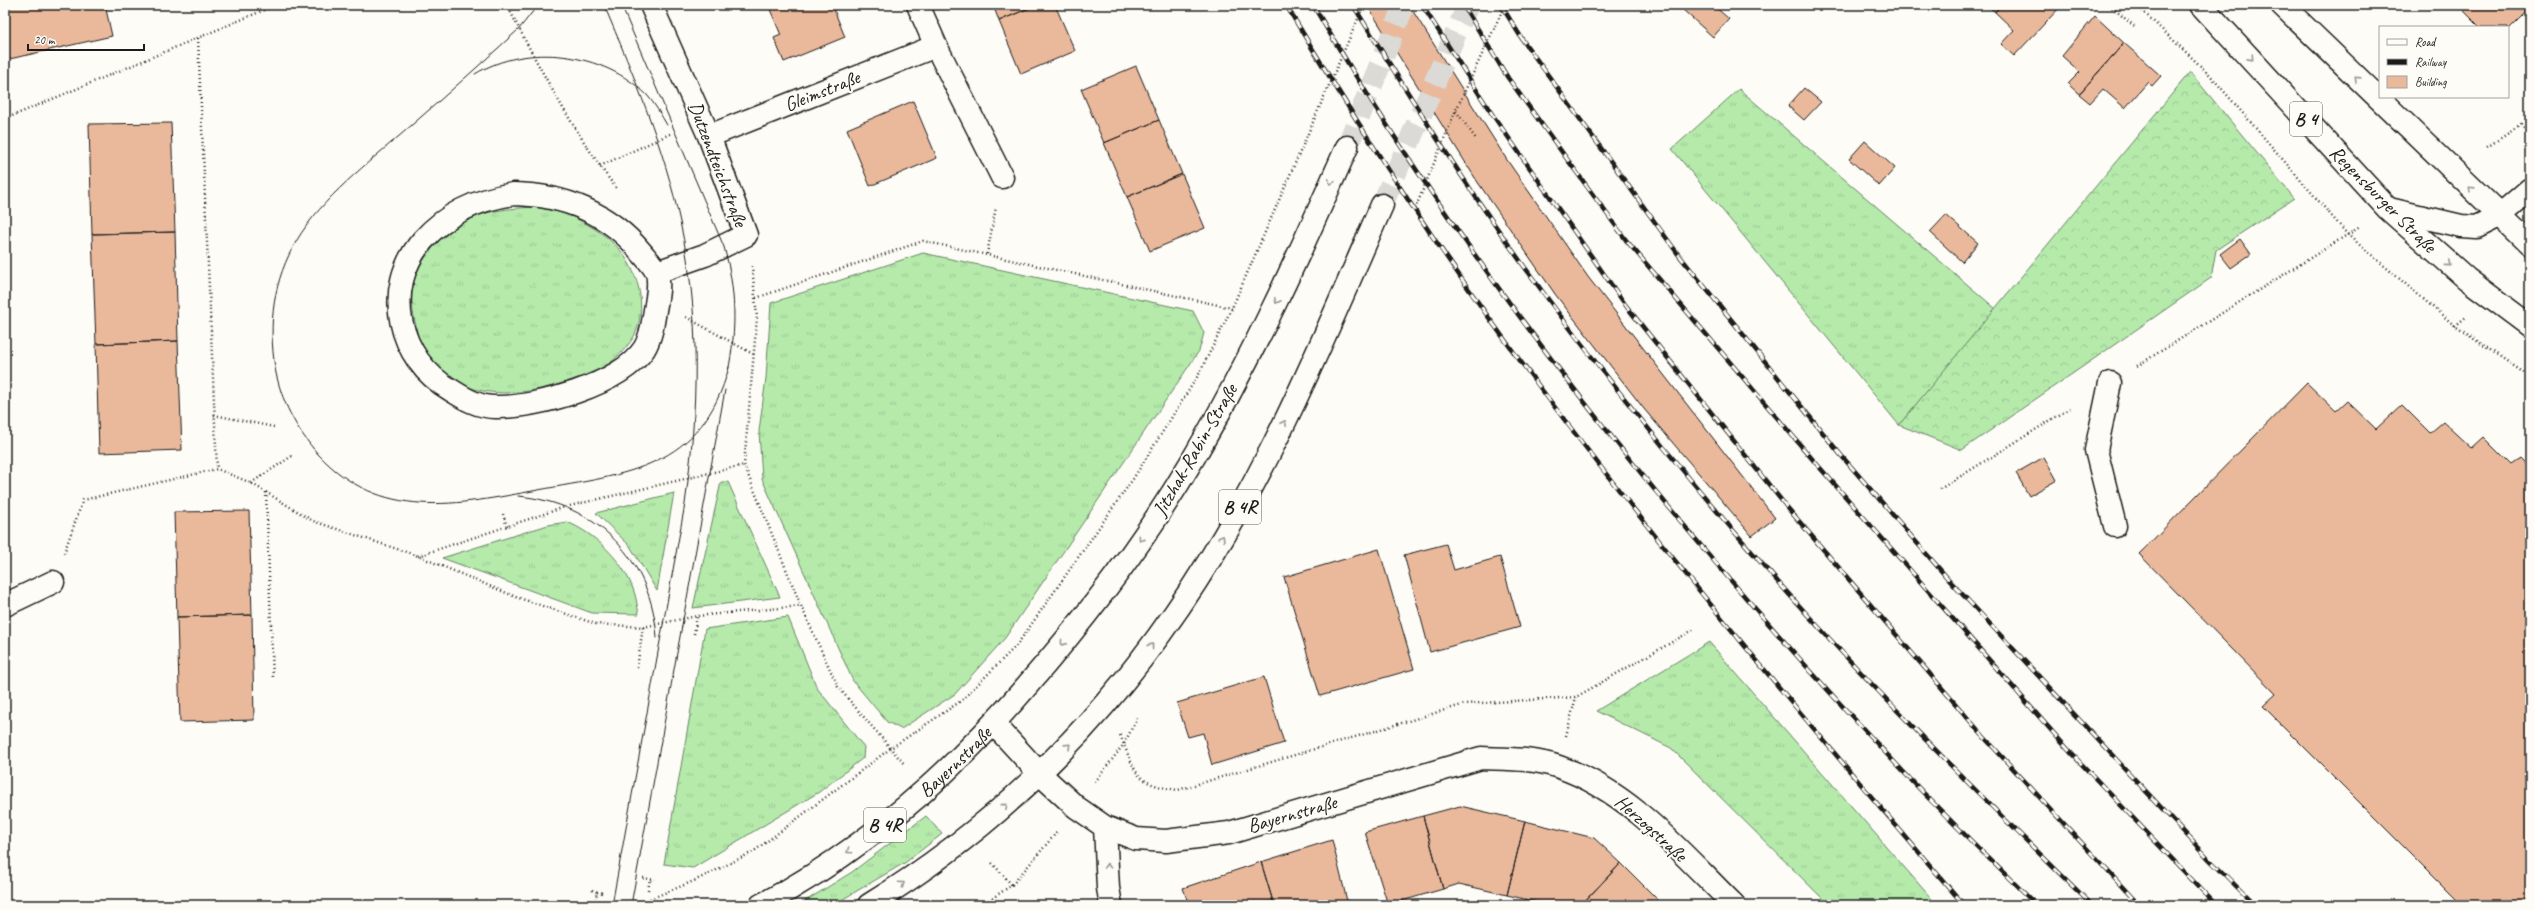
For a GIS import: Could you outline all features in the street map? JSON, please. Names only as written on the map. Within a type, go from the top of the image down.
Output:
[{"type":"main road","name":"Dutzendteichstraße","points":[[651,5],[705,127],[746,235],[705,255],[656,272]]},
{"type":"main road","points":[[918,5],[936,46],[1002,177]]},
{"type":"main road","name":"Regensburger Straße","points":[[2201,5],[2388,209],[2462,275],[2530,326]]},
{"type":"main road","points":[[2282,5],[2499,216],[2530,244]]},
{"type":"main road","name":"Gleimstraße","points":[[705,127],[936,46]]},
{"type":"main road","name":"Jitzhak-Rabin-Straße","points":[[994,724],[1087,613],[1150,527],[1192,459],[1274,308],[1347,147]]},
{"type":"main road","points":[[2388,209],[2461,226],[2477,226],[2499,216],[2530,189]]},
{"type":"main road","points":[[533,194],[558,199],[583,207],[614,226],[635,245],[656,272],[654,320],[643,350],[631,362],[595,384],[580,391],[541,402],[496,407],[479,404],[461,396],[440,384],[425,370],[414,358],[404,335],[400,312],[404,277],[422,241],[461,210],[499,196],[533,194]]},
{"type":"main road","name":"B 4R","points":[[869,905],[957,847],[1040,774],[1077,738],[1116,692],[1154,642],[1208,562],[1274,444],[1382,205]]},
{"type":"main road","points":[[2110,383],[2096,450],[2115,526]]},
{"type":"main road","points":[[5,605],[53,582]]},
{"type":"main road","name":"Bayernstraße","points":[[761,905],[812,876],[884,826],[927,790],[994,724],[1040,774],[1076,807],[1105,827],[1136,839],[1166,841],[1200,838],[1229,833],[1481,758],[1520,759],[1559,767]]},
{"type":"main road","name":"Herzogstraße","points":[[1559,767],[1616,795],[1668,841],[1734,905]]},
{"type":"main road","points":[[1105,827],[1108,888],[1112,905]]},
{"type":"path","points":[[5,119],[276,5]]},
{"type":"path","points":[[635,905],[694,881],[753,852],[891,748],[962,701],[1017,644],[1133,479],[1199,374],[1232,308],[1364,5]]},
{"type":"path","points":[[1414,212],[1456,110],[1505,5]]},
{"type":"path","points":[[2109,5],[2134,26]]},
{"type":"path","points":[[2136,5],[2209,74],[2348,235],[2455,326],[2530,377]]},
{"type":"path","points":[[198,38],[217,469]]},
{"type":"path","points":[[1456,110],[1476,139]]},
{"type":"path","points":[[2487,147],[2521,125],[2530,136]]},
{"type":"path","points":[[600,166],[705,127]]},
{"type":"path","points":[[987,254],[1002,177]]},
{"type":"path","points":[[1940,489],[2348,235]]},
{"type":"path","points":[[910,770],[838,687],[801,606],[744,465],[756,336],[756,298],[923,241],[1232,308]]},
{"type":"path","points":[[214,415],[274,427]]},
{"type":"path","points":[[251,484],[292,456]]},
{"type":"path","points":[[418,556],[565,507],[744,465]]},
{"type":"path","points":[[53,582],[83,500],[217,469],[266,492],[313,521],[418,556],[516,597],[596,624],[643,627],[697,616],[801,606]]},
{"type":"path","points":[[266,492],[273,678]]},
{"type":"path","points":[[503,514],[507,527]]},
{"type":"path","points":[[694,634],[697,616]]},
{"type":"path","points":[[637,668],[643,627]]},
{"type":"path","points":[[1119,734],[1138,777],[1157,787],[1178,790],[1465,704],[1576,697],[1693,630]]},
{"type":"path","points":[[1559,767],[1576,697]]},
{"type":"path","points":[[1090,789],[1114,758]]},
{"type":"path","points":[[5,825],[7,855]]},
{"type":"path","points":[[982,905],[1012,885],[1041,852]]},
{"type":"path","points":[[992,863],[1012,885]]},
{"type":"path","points":[[643,878],[655,880]]},
{"type":"path","points":[[648,890],[650,879]]},
{"type":"path","points":[[592,890],[603,893]]},
{"type":"path","points":[[595,903],[597,892]]},
{"type":"green space","points":[[2190,72],[2294,198],[2216,250],[2211,278],[1962,450],[1899,425]]},
{"type":"green space","points":[[1739,89],[1996,309],[1899,425],[1672,149]]},
{"type":"green space","points":[[538,207],[565,214],[592,227],[612,242],[628,261],[638,284],[640,296],[641,308],[636,332],[628,345],[609,364],[572,380],[529,391],[508,393],[487,392],[467,387],[450,378],[434,364],[421,344],[417,333],[413,310],[412,288],[414,279],[429,252],[452,226],[473,217],[494,211]]},
{"type":"green space","points":[[923,253],[1193,311],[1204,333],[1199,351],[1005,638],[955,694],[901,729],[887,722],[853,681],[762,479],[759,431],[766,378],[771,303]]},
{"type":"green space","points":[[721,482],[728,482],[780,597],[693,608]]},
{"type":"green space","points":[[674,493],[657,591],[630,546],[596,513]]},
{"type":"green space","points":[[567,522],[597,540],[614,557],[621,566],[632,586],[639,614],[592,613],[442,558],[548,525]]},
{"type":"green space","points":[[788,617],[817,688],[864,747],[863,758],[819,792],[693,868],[664,864],[705,629]]},
{"type":"green space","points":[[1709,642],[1937,905],[1829,905],[1671,748],[1596,711]]},
{"type":"green space","points":[[926,816],[942,834],[906,862],[833,905],[799,905],[852,872]]},
{"type":"building","points":[[5,5],[105,5],[112,36],[5,60]]},
{"type":"building","points":[[774,5],[832,5],[845,37],[784,62],[774,38],[781,35],[769,7]]},
{"type":"building","points":[[993,5],[1036,5],[999,21]]},
{"type":"building","points":[[1036,5],[1055,5],[1075,51],[1021,74],[999,21]]},
{"type":"building","points":[[1367,5],[1409,5],[1507,160],[1588,277],[1775,518],[1752,536],[1644,409],[1555,294],[1477,181]]},
{"type":"building","points":[[1686,5],[1713,5],[1729,19],[1713,37],[1682,9]]},
{"type":"building","points":[[1987,5],[2001,5],[1995,12]]},
{"type":"building","points":[[2001,5],[2062,5],[2014,56],[2001,44],[2014,30],[1995,12]]},
{"type":"building","points":[[2466,5],[2530,5],[2530,8],[2509,29],[2509,26],[2479,26],[2462,9]]},
{"type":"building","points":[[2095,16],[2124,43],[2079,94],[2068,84],[2080,72],[2062,56]]},
{"type":"building","points":[[2124,43],[2161,76],[2152,86],[2148,82],[2125,108],[2103,89],[2090,103],[2079,94]]},
{"type":"building","points":[[1136,66],[1159,120],[1104,143],[1081,89]]},
{"type":"building","points":[[1804,88],[1821,102],[1804,120],[1788,106]]},
{"type":"building","points":[[913,101],[937,158],[870,186],[847,129]]},
{"type":"building","points":[[1159,120],[1182,174],[1127,197],[1104,143]]},
{"type":"building","points":[[171,123],[175,232],[92,234],[89,124]]},
{"type":"building","points":[[1865,141],[1895,168],[1879,186],[1849,159]]},
{"type":"building","points":[[1182,174],[1205,228],[1150,251],[1127,197]]},
{"type":"building","points":[[1946,215],[1978,243],[1962,262],[1930,232]]},
{"type":"building","points":[[175,232],[178,341],[96,344],[92,234]]},
{"type":"building","points":[[2240,239],[2251,254],[2231,268],[2220,254]]},
{"type":"building","points":[[178,341],[182,450],[99,453],[96,344]]},
{"type":"building","points":[[2307,383],[2336,411],[2347,401],[2376,429],[2402,405],[2430,433],[2443,422],[2471,448],[2483,437],[2511,465],[2520,459],[2530,469],[2530,905],[2462,905],[2263,706],[2276,694],[2139,554]]},
{"type":"building","points":[[2044,457],[2057,480],[2029,496],[2016,473]]},
{"type":"building","points":[[249,511],[252,615],[177,617],[174,512]]},
{"type":"building","points":[[1446,544],[1454,570],[1500,557],[1520,627],[1430,652],[1404,555]]},
{"type":"building","points":[[1379,549],[1414,669],[1320,696],[1284,577]]},
{"type":"building","points":[[252,615],[254,720],[180,722],[177,617]]},
{"type":"building","points":[[1264,677],[1284,743],[1212,765],[1203,733],[1188,737],[1177,703]]},
{"type":"building","points":[[1460,806],[1525,821],[1507,895],[1459,884],[1443,889],[1423,816]]},
{"type":"building","points":[[1423,816],[1443,889],[1388,905],[1365,832]]},
{"type":"building","points":[[1525,821],[1594,838],[1621,863],[1581,905],[1550,905],[1507,895]]},
{"type":"building","points":[[1332,840],[1348,905],[1274,905],[1261,862]]},
{"type":"building","points":[[1261,862],[1274,905],[1189,905],[1183,888]]},
{"type":"building","points":[[1621,863],[1663,905],[1581,905]]},
{"type":"tunnel","points":[[1347,147],[1404,5]]},
{"type":"tunnel","points":[[1382,205],[1468,5]]},
{"type":"tram line","points":[[538,5],[519,29],[332,195],[307,225],[297,240],[282,271],[278,286],[274,302],[272,335],[275,368],[281,392],[290,414],[296,425],[318,454],[342,476],[368,490],[394,499],[421,503],[449,503],[478,500],[508,496],[601,478],[630,471],[656,461],[680,447],[700,427],[717,401],[729,367]]},
{"type":"tram line","points":[[604,5],[647,112],[666,166],[687,257],[694,327],[695,363],[693,433],[685,504],[612,905]]},
{"type":"tram line","points":[[621,5],[724,247],[731,279],[734,310],[733,340],[728,372]]},
{"type":"tram line","points":[[475,74],[496,64],[518,58],[541,55],[564,56],[587,61],[609,69],[629,80],[647,95],[667,125]]},
{"type":"tram line","points":[[631,905],[725,390]]},
{"type":"tram line","points":[[518,496],[546,501],[572,510],[595,523],[615,540],[632,561],[644,584],[653,610],[657,638]]},
{"type":"railway","points":[[1286,5],[1317,57],[1416,212],[1485,312],[1557,410],[1706,599],[1808,722],[1964,905]]},
{"type":"railway","points":[[1313,5],[1377,110],[1445,212],[1516,312],[1591,410],[1668,506],[1829,692],[1928,798],[2036,905]]},
{"type":"railway","points":[[1353,5],[1435,135],[1494,224],[1595,362],[1702,494],[1780,584],[1867,679],[1911,725],[2092,905]]},
{"type":"railway","points":[[1422,5],[1492,114],[1627,307],[1786,506],[1983,736],[2139,905]]},
{"type":"railway","points":[[1463,5],[1508,78],[1626,240],[1814,461],[2072,754],[2216,905]]},
{"type":"railway","points":[[1501,5],[1524,42],[1678,254],[1840,454],[1950,581],[2210,860],[2255,905]]}]
